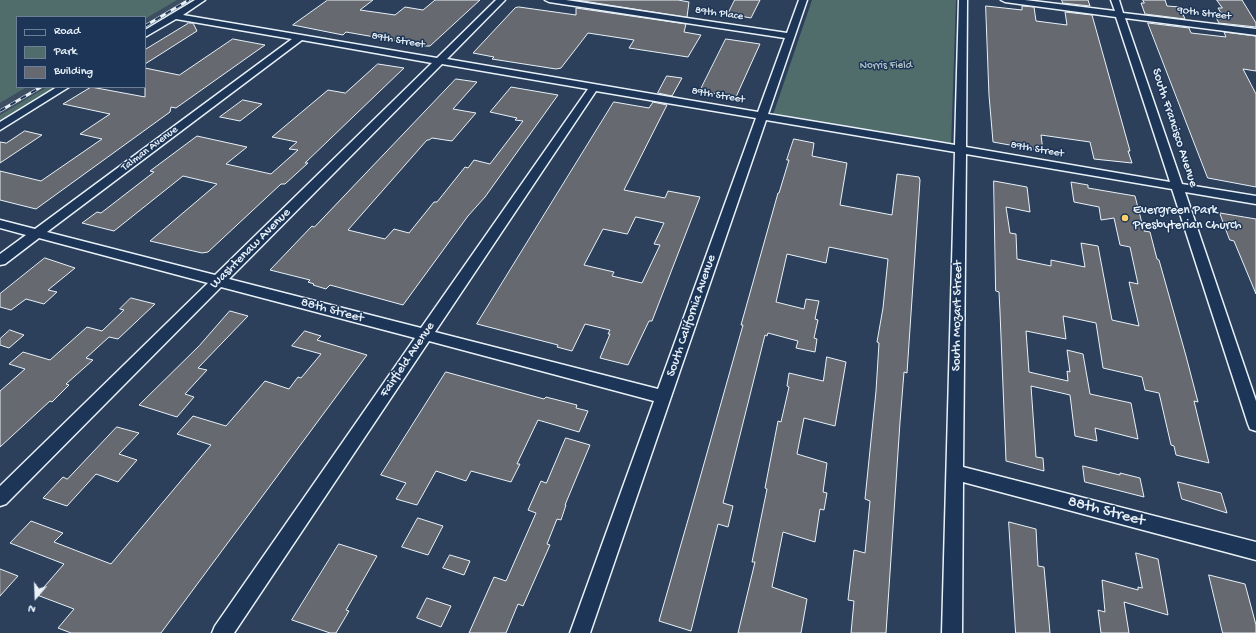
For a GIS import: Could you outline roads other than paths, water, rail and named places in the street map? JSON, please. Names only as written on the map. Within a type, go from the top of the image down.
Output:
[{"type":"street","points":[[146,33],[201,0]]},
{"type":"street","name":"Washtenaw Avenue","points":[[0,498],[501,0]]},
{"type":"street","name":"89th Place","points":[[549,0],[790,36]]},
{"type":"street","name":"South California Avenue","points":[[580,633],[803,0]]},
{"type":"street","name":"South Mozart Street","points":[[952,633],[963,0]]},
{"type":"street","name":"90th Street","points":[[1006,0],[1256,32]]},
{"type":"street","name":"South Francisco Avenue","points":[[1116,0],[1256,424]]},
{"type":"street","name":"89th Street","points":[[176,16],[1256,200]]},
{"type":"street","name":"Talman Avenue","points":[[0,261],[300,37]]},
{"type":"street","name":"Fairfield Avenue","points":[[222,633],[594,87]]},
{"type":"street","points":[[0,127],[62,88]]},
{"type":"street","name":"88th Street","points":[[0,224],[663,397]]},
{"type":"street","name":"88th Street","points":[[955,472],[1256,551]]},
{"type":"railway","points":[[146,25],[189,0]]},
{"type":"railway","points":[[0,111],[39,88]]},
{"type":"place","name":"Evergreen Park Presbyterian Church","points":[[1125,218]]},
{"type":"park label","name":"Norris Field","points":[[886,66]]}]
